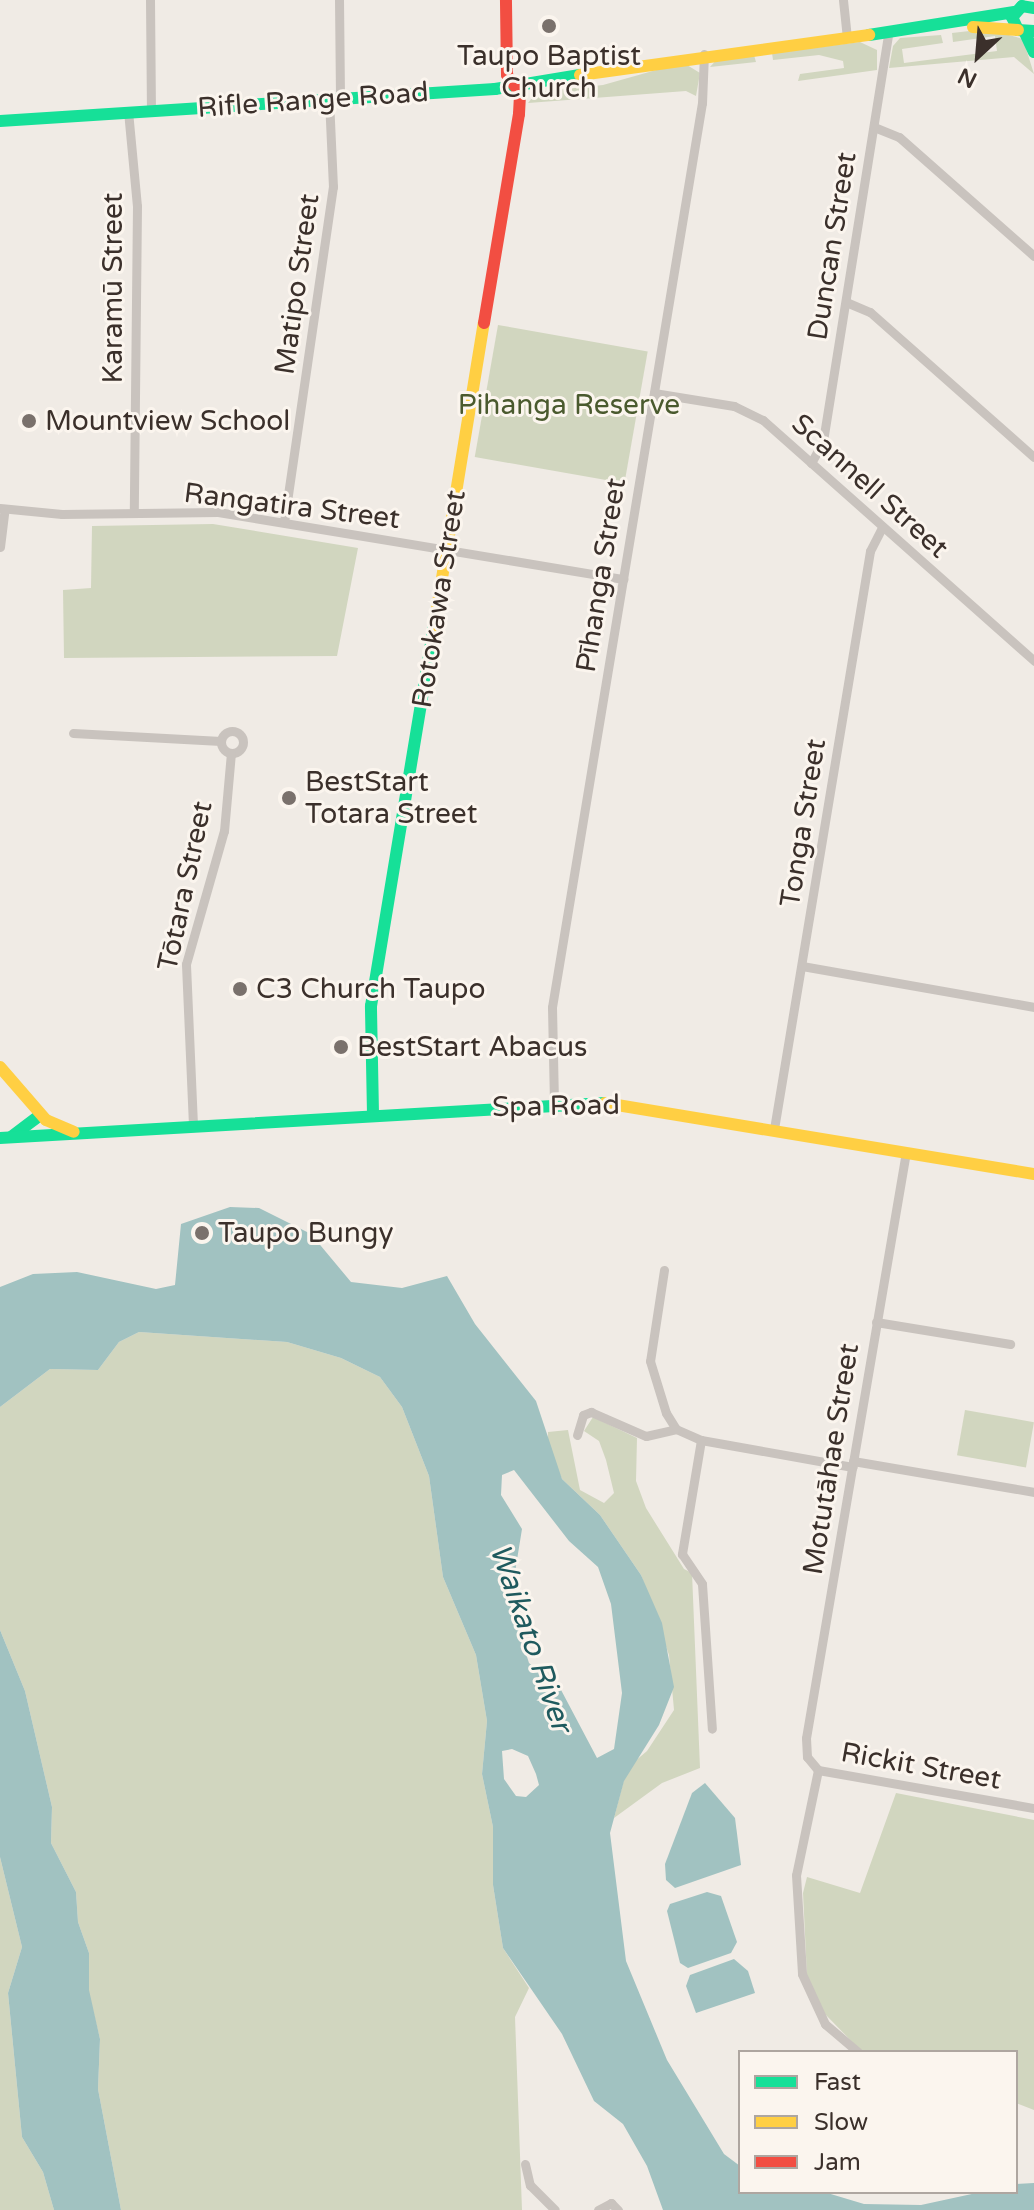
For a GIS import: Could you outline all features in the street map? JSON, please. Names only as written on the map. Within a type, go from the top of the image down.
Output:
[{"type":"street","points":[[150,0],[151,111]]},
{"type":"street","name":"Matipo Street","points":[[284,522],[333,187],[339,0]]},
{"type":"street","name":"Rotokawa Street","points":[[373,1114],[370,1017],[517,130],[520,93],[507,75],[506,0]]},
{"type":"street","points":[[843,0],[847,38]]},
{"type":"street","name":"Rifle Range Road","points":[[0,121],[515,86],[704,54],[957,25],[1029,4]]},
{"type":"street","points":[[1014,8],[1034,52]]},
{"type":"street","name":"Rifle Range Road","points":[[957,25],[1026,31]]},
{"type":"street","name":"Duncan Street","points":[[811,463],[823,441],[888,33]]},
{"type":"street","name":"Pīhanga Street","points":[[554,1103],[552,1007],[702,103],[704,54]]},
{"type":"street","name":"Karamū Street","points":[[128,111],[137,206],[134,513]]},
{"type":"street","points":[[874,127],[899,137],[1034,256]]},
{"type":"street","points":[[846,302],[870,312],[1034,457]]},
{"type":"street","name":"Scannell Street","points":[[654,393],[751,412],[1034,661]]},
{"type":"street","points":[[0,547],[2,509]]},
{"type":"street","name":"Rangatira Street","points":[[2,509],[218,512],[623,579]]},
{"type":"street","name":"Tonga Street","points":[[774,1129],[870,551],[882,527]]},
{"type":"street","name":"Tōtara Street","points":[[73,733],[221,741],[226,732],[240,734],[242,747],[231,753],[224,831],[186,964],[193,1125]]},
{"type":"street","points":[[221,741],[231,753]]},
{"type":"street","points":[[802,966],[1034,1007]]},
{"type":"street","points":[[0,1067],[40,1115]]},
{"type":"street","name":"Spa Road","points":[[4,1138],[554,1103],[626,1103],[1034,1174]]},
{"type":"street","name":"Spa Road","points":[[4,1138],[40,1115],[74,1132]]},
{"type":"street","name":"Motutāhae Street","points":[[818,1770],[807,1757],[806,1738],[906,1152]]},
{"type":"street","points":[[664,1270],[650,1361],[666,1413],[676,1429],[701,1440],[1034,1492]]},
{"type":"street","points":[[876,1322],[1010,1344]]},
{"type":"street","points":[[577,1435],[577,1425],[591,1412],[646,1436],[676,1429]]},
{"type":"street","points":[[701,1440],[682,1554],[702,1584],[712,1729]]},
{"type":"street","name":"Rickit Street","points":[[856,2050],[825,2024],[802,1974],[796,1875],[818,1770],[1034,1808]]},
{"type":"street","points":[[525,2164],[530,2185],[555,2210]]},
{"type":"street","points":[[598,2210],[611,2203],[618,2210]]},
{"type":"green space","points":[[987,29],[1023,39],[1034,74],[1014,57],[889,68],[893,46],[900,38],[941,35],[943,43],[902,49],[904,63],[997,51],[995,36],[953,42],[952,33]]},
{"type":"green space","points":[[860,42],[877,50],[877,70],[798,81],[800,74],[844,68],[843,61],[819,55],[773,60],[772,53]]},
{"type":"green space","points":[[754,55],[756,62],[710,67],[718,58]]},
{"type":"green space","points":[[674,65],[687,65],[700,73],[696,96],[686,91],[528,103],[537,92],[603,85]]},
{"type":"green space","name":"Pihanga Reserve","points":[[498,325],[648,351],[624,483],[475,457]]},
{"type":"green space","points":[[213,524],[358,548],[337,656],[64,658],[63,590],[91,588],[92,526]]},
{"type":"green space","points":[[139,1332],[287,1342],[341,1358],[380,1377],[402,1407],[429,1476],[443,1577],[476,1655],[487,1721],[482,1774],[493,1827],[493,1885],[503,1948],[529,1988],[515,2017],[522,2210],[121,2210],[98,2089],[100,2039],[88,1990],[89,1953],[78,1922],[76,1892],[51,1843],[52,1807],[25,1691],[0,1630],[0,1407],[50,1369],[98,1370],[119,1342]]},
{"type":"green space","points":[[965,1410],[1034,1422],[1026,1467],[957,1455]]},
{"type":"green space","points":[[593,1417],[637,1438],[636,1481],[646,1508],[684,1569],[692,1573],[700,1768],[662,1783],[614,1818],[627,1768],[647,1751],[674,1710],[669,1655],[641,1575],[600,1515],[562,1479],[548,1449],[548,1432],[568,1430],[580,1490],[604,1503],[614,1493],[599,1441],[584,1431]]},
{"type":"green space","points":[[896,1793],[1034,1820],[1034,2110],[1018,2104],[1018,2050],[860,2050],[825,2014],[807,1976],[803,1893],[807,1877],[860,1893]]},
{"type":"green space","points":[[0,1857],[22,1947],[8,1993],[22,2137],[43,2172],[54,2210],[0,2210]]},
{"type":"water","points":[[230,1207],[259,1208],[311,1234],[351,1282],[402,1288],[447,1276],[475,1324],[536,1401],[562,1479],[600,1515],[641,1575],[662,1623],[674,1687],[659,1725],[624,1781],[610,1833],[626,1961],[667,2060],[724,2154],[738,2164],[738,2194],[831,2194],[864,2204],[921,2205],[972,2194],[1018,2194],[1018,2184],[1034,2183],[1034,2210],[663,2210],[647,2166],[623,2124],[594,2101],[562,2034],[503,1948],[493,1885],[493,1827],[482,1774],[487,1721],[476,1655],[443,1577],[429,1476],[402,1407],[380,1377],[341,1358],[287,1342],[139,1332],[119,1342],[98,1370],[50,1369],[0,1407],[0,1287],[33,1274],[77,1272],[156,1289],[175,1285],[181,1224]],"holes":[[[514,1470],[569,1541],[598,1567],[611,1604],[622,1693],[614,1749],[597,1758],[560,1688],[529,1663],[510,1603],[522,1529],[501,1495],[502,1475]],[[512,1749],[528,1756],[539,1785],[526,1797],[516,1796],[504,1779],[502,1751]]]},
{"type":"water","points":[[0,1630],[25,1691],[52,1807],[51,1843],[76,1892],[78,1922],[89,1953],[89,1990],[100,2039],[98,2089],[121,2210],[54,2210],[43,2172],[22,2137],[8,1993],[22,1947],[0,1857]]},
{"type":"water","points":[[705,1783],[735,1818],[741,1865],[675,1888],[666,1880],[665,1864],[692,1793]]},
{"type":"water","points":[[707,1892],[721,1896],[737,1942],[731,1953],[688,1968],[680,1963],[667,1911],[670,1904]]},
{"type":"water","points":[[734,1959],[748,1971],[755,1993],[696,2013],[686,1986],[690,1975]]},
{"type":"traffic: fast","points":[[1034,8],[1022,6],[1012,17],[1018,30],[1034,31]]},
{"type":"traffic: fast","points":[[869,35],[1014,12]]},
{"type":"traffic: fast","points":[[1025,33],[1034,52]]},
{"type":"traffic: fast","points":[[0,121],[495,89],[580,75]]},
{"type":"traffic: fast","points":[[373,1114],[371,1006],[434,627]]},
{"type":"traffic: fast","points":[[0,1138],[605,1103]]},
{"type":"traffic: fast","points":[[11,1137],[40,1115]]},
{"type":"traffic: slow","points":[[973,27],[1018,30]]},
{"type":"traffic: slow","points":[[580,75],[869,35]]},
{"type":"traffic: slow","points":[[434,627],[484,323]]},
{"type":"traffic: slow","points":[[0,1067],[46,1120],[74,1132]]},
{"type":"traffic: slow","points":[[605,1103],[1034,1174]]},
{"type":"traffic: jam","points":[[484,323],[519,114],[520,93],[507,75],[506,0]]},
{"type":"place","name":"Taupo Baptist Church","points":[[549,26]]},
{"type":"place","name":"Mountview School","points":[[29,421]]},
{"type":"place","name":"BestStart Totara Street","points":[[289,798]]},
{"type":"place","name":"C3 Church Taupo","points":[[240,989]]},
{"type":"place","name":"BestStart Abacus","points":[[341,1047]]},
{"type":"place","name":"Taupo Bungy","points":[[202,1233]]},
{"type":"water label","name":"Waikato River","points":[[530,1638]]}]
